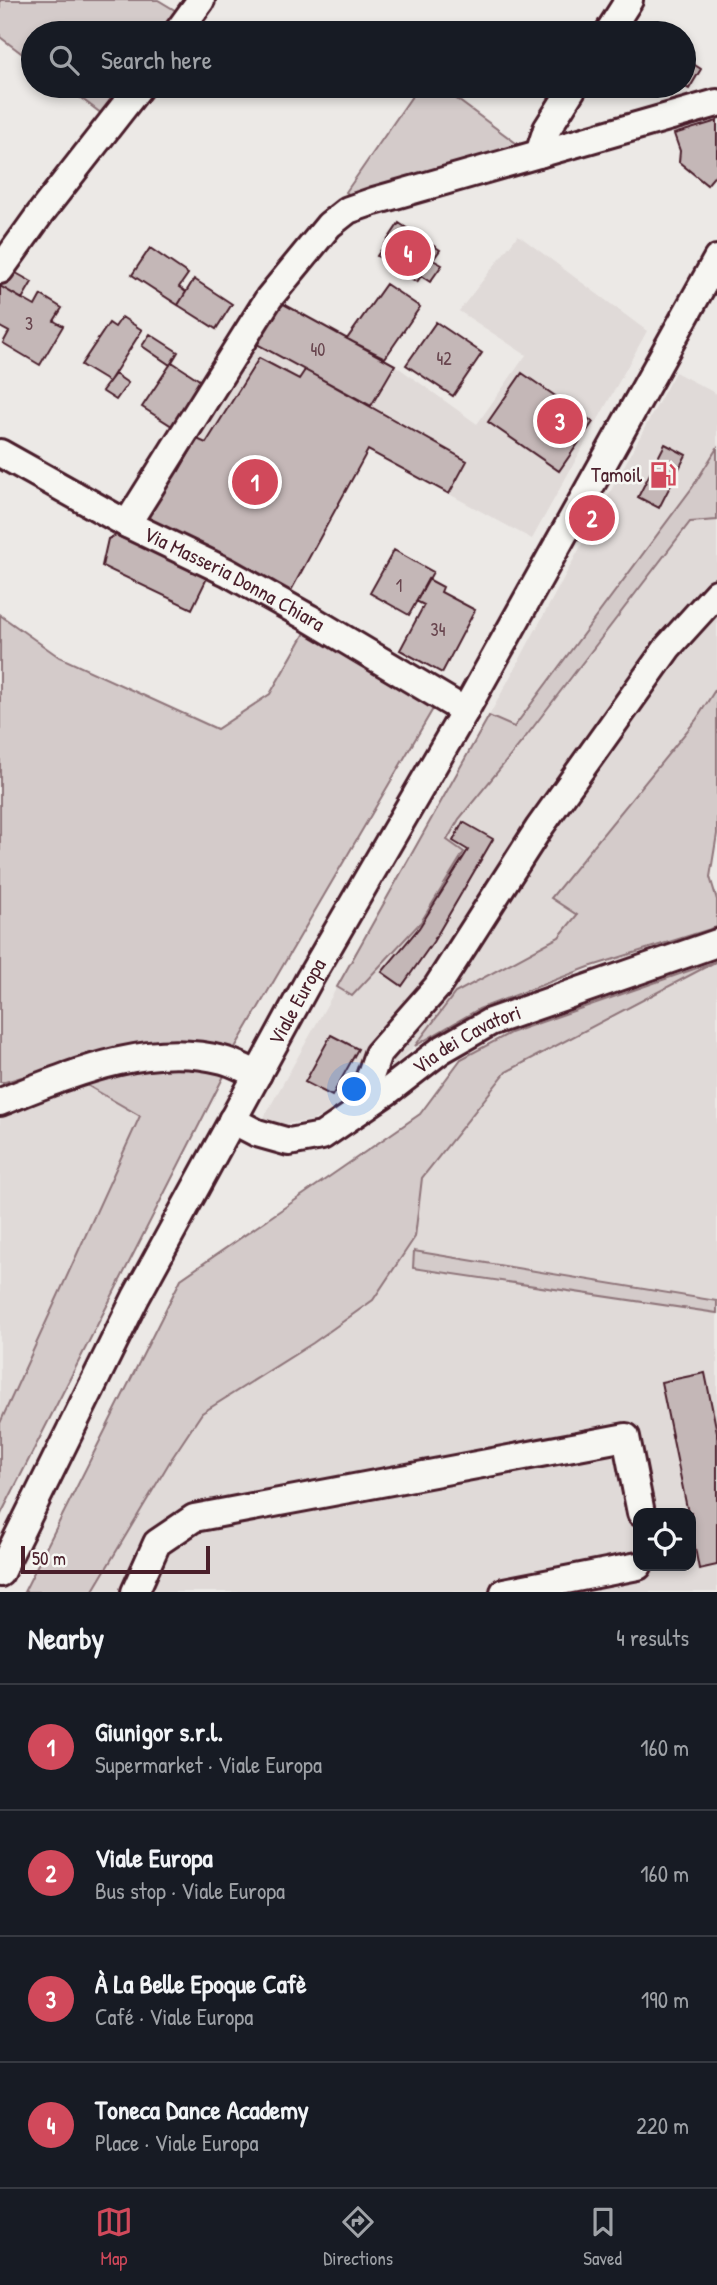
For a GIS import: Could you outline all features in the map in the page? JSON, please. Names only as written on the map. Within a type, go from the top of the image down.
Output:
[{"type":"street","points":[[186,21],[201,0]]},
{"type":"street","points":[[616,21],[629,0]]},
{"type":"street","points":[[0,271],[40,214],[131,98]]},
{"type":"street","points":[[539,153],[547,129],[566,98]]},
{"type":"street","points":[[127,524],[269,298],[329,225],[348,210],[717,103]]},
{"type":"street","name":"Viale Europa","points":[[0,1573],[136,1297],[257,1074],[465,711],[717,259]]},
{"type":"street","name":"Via Masseria Donna Chiara","points":[[0,453],[127,524],[239,579],[465,711]]},
{"type":"street","points":[[358,1111],[378,1054],[437,987],[539,828],[668,646],[717,593]]},
{"type":"street","name":"Via dei Cavatori","points":[[232,1120],[257,1133],[289,1142],[322,1136],[441,1050],[490,1022],[717,943]]},
{"type":"street","points":[[0,1102],[102,1065],[159,1054],[223,1060],[257,1074]]},
{"type":"street","points":[[135,1592],[157,1543],[194,1518],[626,1437],[640,1508]]},
{"type":"street","points":[[504,1592],[633,1567]]},
{"type":"shaded area","points":[[0,0],[158,0],[183,15],[179,21],[21,21],[21,53],[0,37]]},
{"type":"shaded area","points":[[81,98],[125,98],[110,120]]},
{"type":"shaded area","points":[[411,98],[455,98],[520,146],[357,202],[346,192]]},
{"type":"shaded area","points":[[518,235],[647,331],[532,539],[368,450],[287,598],[139,512],[253,342],[347,339],[385,358],[477,424],[526,355],[459,311]]},
{"type":"shaded area","points":[[675,372],[717,394],[717,448],[692,488],[514,727],[489,716]]},
{"type":"shaded area","points":[[717,448],[717,520],[690,522],[521,743],[459,819],[447,840],[464,852],[421,922],[352,996],[337,987],[489,716],[514,727],[692,488]]},
{"type":"shaded area","points":[[717,520],[717,687],[696,720],[552,897],[577,915],[559,937],[455,994],[415,1046],[368,1090],[312,1121],[281,1124],[262,1121],[337,987],[352,996],[464,852],[447,840],[459,819],[521,743],[690,521]]},
{"type":"shaded area","points":[[0,615],[59,657],[217,729],[270,694],[309,626],[437,702],[233,1051],[102,1053],[0,1082]]},
{"type":"shaded area","points":[[717,687],[717,834],[710,877],[717,900],[717,927],[589,967],[479,1009],[415,1046],[455,993],[559,937],[577,915],[551,898],[696,720]]},
{"type":"shaded area","points":[[717,961],[506,1072],[422,1178],[415,1237],[373,1300],[313,1343],[202,1413],[92,1592],[24,1592],[181,1279],[420,1114],[461,1059],[510,1033]]},
{"type":"shaded area","points":[[717,962],[717,1301],[415,1251],[413,1267],[717,1313],[717,1592],[92,1592],[202,1413],[313,1343],[415,1237],[422,1178],[506,1072]]},
{"type":"shaded area","points":[[185,1065],[226,1072],[0,1516],[0,1423],[140,1116],[78,1080],[136,1068]]},
{"type":"shaded area","points":[[56,1067],[140,1116],[0,1423],[0,1082]]},
{"type":"shaded area","points":[[414,1251],[717,1301],[717,1313],[413,1268]]},
{"type":"building","points":[[717,121],[717,173],[707,185],[679,162],[680,151],[674,134]]},
{"type":"building","points":[[399,223],[440,250],[433,260],[442,265],[430,282],[421,276],[417,282],[377,256]]},
{"type":"building","points":[[150,248],[188,274],[179,287],[186,292],[178,305],[132,275]]},
{"type":"building","points":[[9,269],[32,282],[22,299],[0,286]]},
{"type":"building","points":[[194,279],[232,304],[216,329],[178,305]]},
{"type":"building","points":[[386,284],[420,307],[385,358],[347,339]]},
{"type":"building","points":[[0,286],[35,306],[41,295],[62,308],[54,321],[63,326],[40,365],[3,343],[9,332],[0,327]]},
{"type":"building","points":[[280,302],[395,365],[371,406],[253,342]]},
{"type":"building","points":[[122,317],[142,330],[109,382],[81,365],[109,323],[115,327]]},
{"type":"building","points":[[436,322],[482,353],[453,396],[406,365]]},
{"type":"building","points":[[150,334],[178,352],[170,365],[142,346]]},
{"type":"building","points":[[259,358],[299,379],[305,370],[467,461],[449,494],[368,450],[287,598],[139,521],[170,466],[179,471],[197,439],[206,443]]},
{"type":"building","points":[[172,362],[201,381],[172,426],[142,407]]},
{"type":"building","points":[[522,373],[593,422],[559,471],[488,422]]},
{"type":"building","points":[[115,374],[128,383],[116,400],[102,391]]},
{"type":"building","points":[[665,444],[686,455],[659,508],[638,497]]},
{"type":"building","points":[[126,530],[210,572],[192,609],[102,566],[108,539]]},
{"type":"building","points":[[394,550],[433,572],[409,615],[370,593]]},
{"type":"building","points":[[428,579],[443,587],[441,592],[475,610],[442,673],[400,650],[424,605],[416,601]]},
{"type":"building","points":[[463,822],[493,839],[433,942],[402,986],[382,972],[419,928],[468,850],[453,841]]},
{"type":"building","points":[[331,1035],[358,1049],[332,1096],[305,1082]]},
{"type":"building","points":[[705,1373],[717,1432],[717,1565],[699,1569],[696,1553],[696,1508],[687,1508],[661,1382]]},
{"type":"place","name":"Toneca Dance Academy","points":[[408,253]]},
{"type":"place","name":"À La Belle Epoque Cafè","points":[[560,421]]},
{"type":"place","name":"Tamoil","points":[[663,475]]},
{"type":"place","name":"Giunigor s.r.l.","points":[[255,482]]},
{"type":"place","name":"Viale Europa","points":[[592,518]]}]
